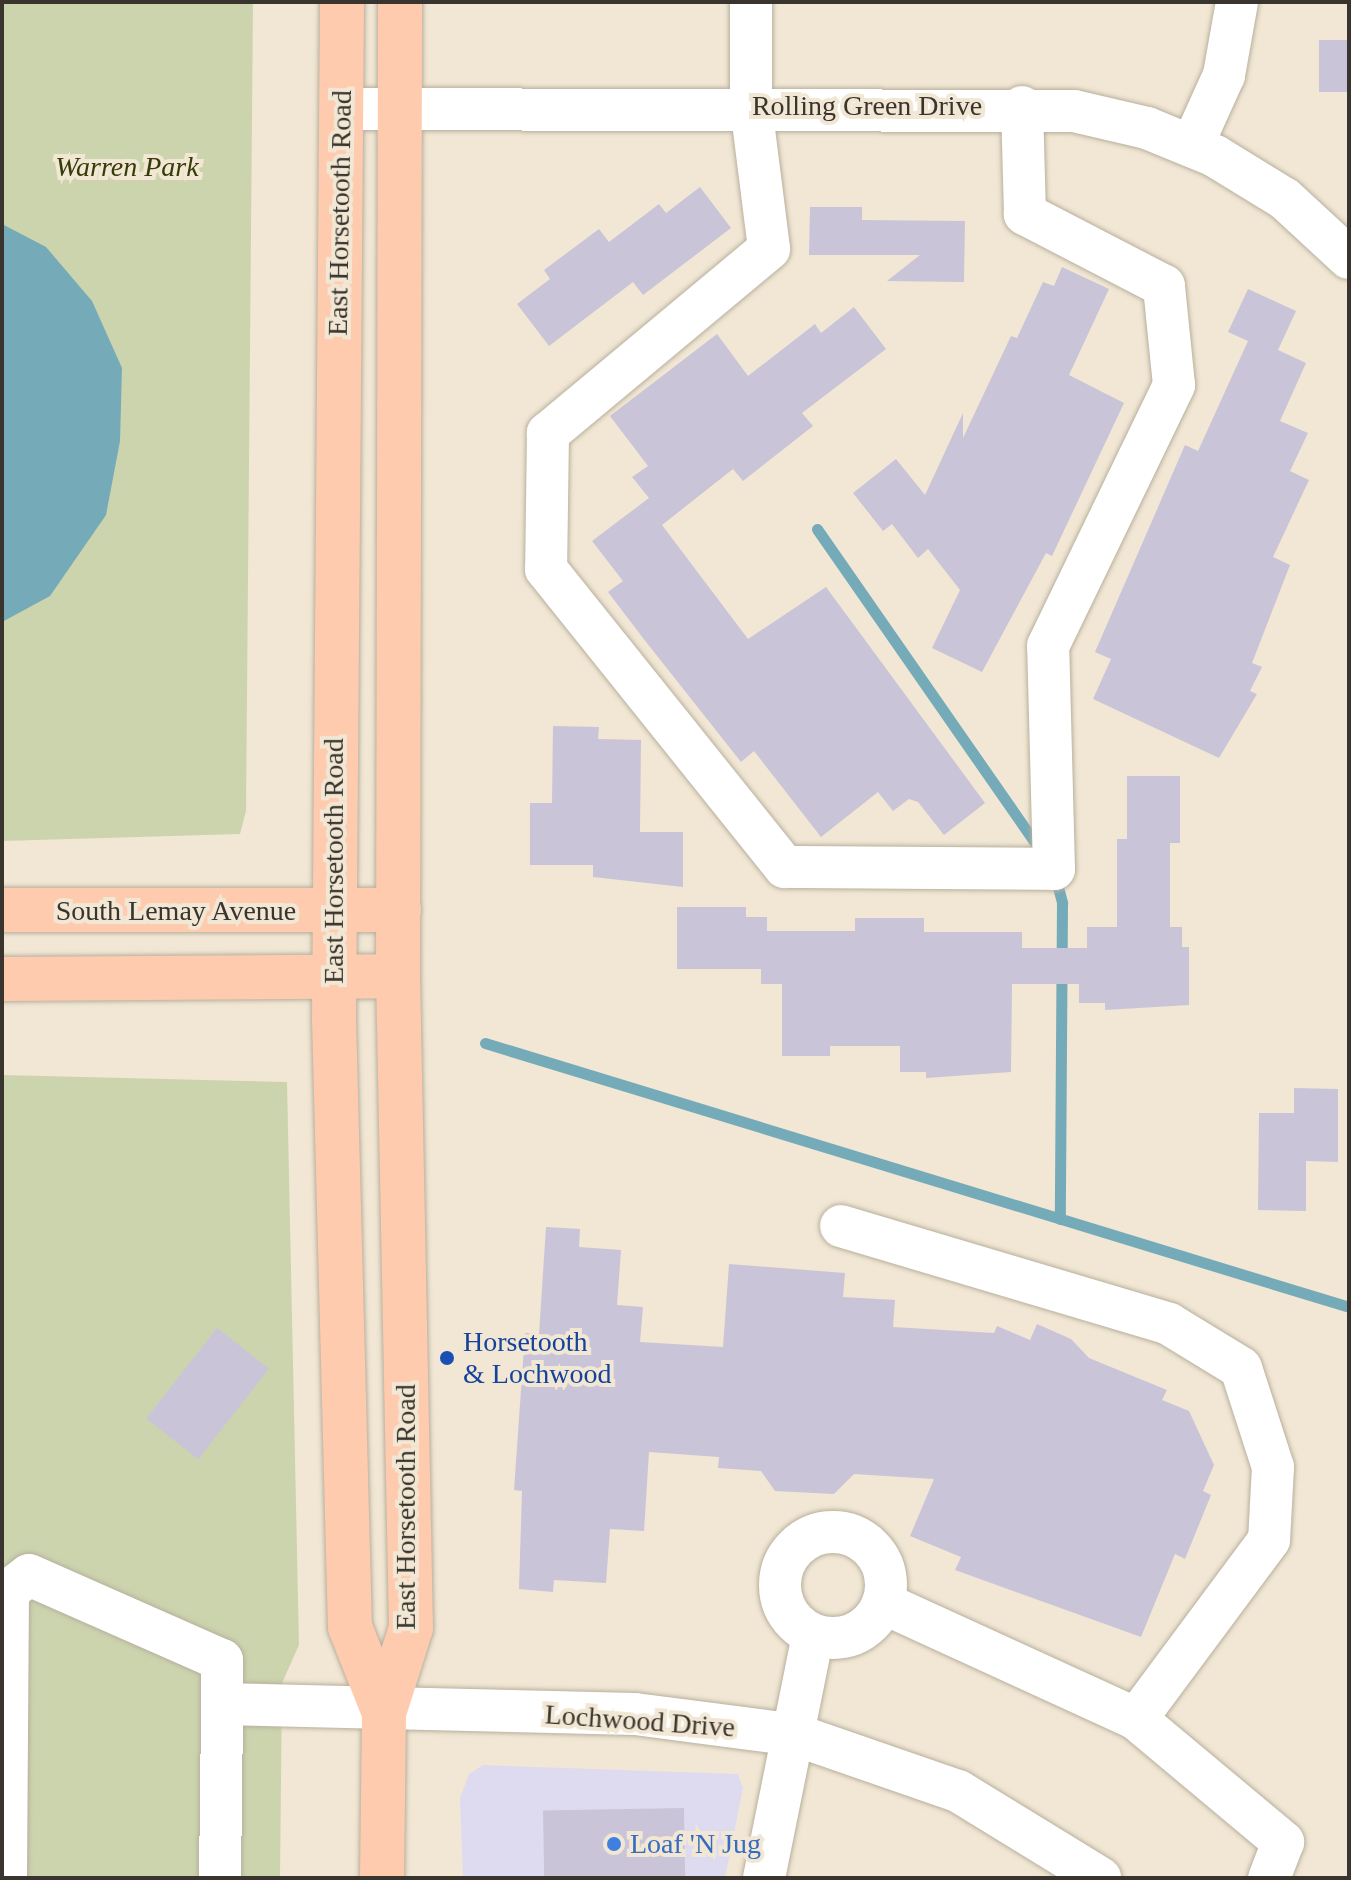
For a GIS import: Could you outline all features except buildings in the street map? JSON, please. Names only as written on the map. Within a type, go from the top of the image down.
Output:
[{"type":"main road","name":"East Horsetooth Road","points":[[342,2],[333,977],[350,1627],[384,1713]]},
{"type":"main road","name":"East Horsetooth Road","points":[[382,1878],[384,1713],[411,1628],[398,976],[400,2]]},
{"type":"main road","name":"South Lemay Avenue","points":[[2,910],[399,910]]},
{"type":"main road","points":[[2,979],[398,976]]},
{"type":"street","points":[[751,2],[751,106],[769,249],[548,433],[546,569],[785,867],[1054,869],[1048,646],[1174,385],[1164,286],[1025,214],[1022,107]]},
{"type":"street","points":[[1192,146],[1224,75],[1237,2]]},
{"type":"street","name":"Rolling Green Drive","points":[[341,109],[1022,107],[1094,115],[1192,146],[1285,199],[1349,258]]},
{"type":"street","points":[[841,1226],[1169,1324],[1241,1368],[1273,1467],[1269,1540],[1136,1719]]},
{"type":"street","points":[[847,1532],[876,1552],[885,1576],[883,1603],[862,1630],[813,1635],[797,1625],[780,1595],[785,1560],[811,1536],[847,1532]]},
{"type":"street","points":[[6,1878],[8,1591],[29,1575],[222,1660],[220,1878]]},
{"type":"street","points":[[883,1603],[1136,1719],[1283,1842],[1269,1878]]},
{"type":"street","points":[[764,1878],[796,1735],[813,1635]]},
{"type":"street","name":"Lochwood Drive","points":[[222,1704],[384,1713],[635,1714],[796,1735],[958,1791],[1100,1878]]},
{"type":"shaded area","points":[[483,1765],[738,1774],[743,1788],[725,1878],[463,1878],[460,1798],[469,1774]]},
{"type":"green space","name":"Warren Park","points":[[2,2],[253,2],[246,811],[240,834],[2,841]]},
{"type":"green space","points":[[2,1075],[287,1082],[299,1645],[282,1683],[280,1878],[2,1878]]},
{"type":"water","points":[[2,224],[46,247],[92,301],[122,368],[120,441],[106,515],[50,596],[2,622]]},
{"type":"waterway","points":[[817,529],[1041,851]]},
{"type":"waterway","points":[[1055,876],[1062,903],[1060,1219]]},
{"type":"waterway","points":[[485,1043],[1349,1307]]},
{"type":"place","name":"Horsetooth & Lochwood","points":[[447,1358]]},
{"type":"place","name":"Loaf 'N Jug","points":[[614,1844]]}]
